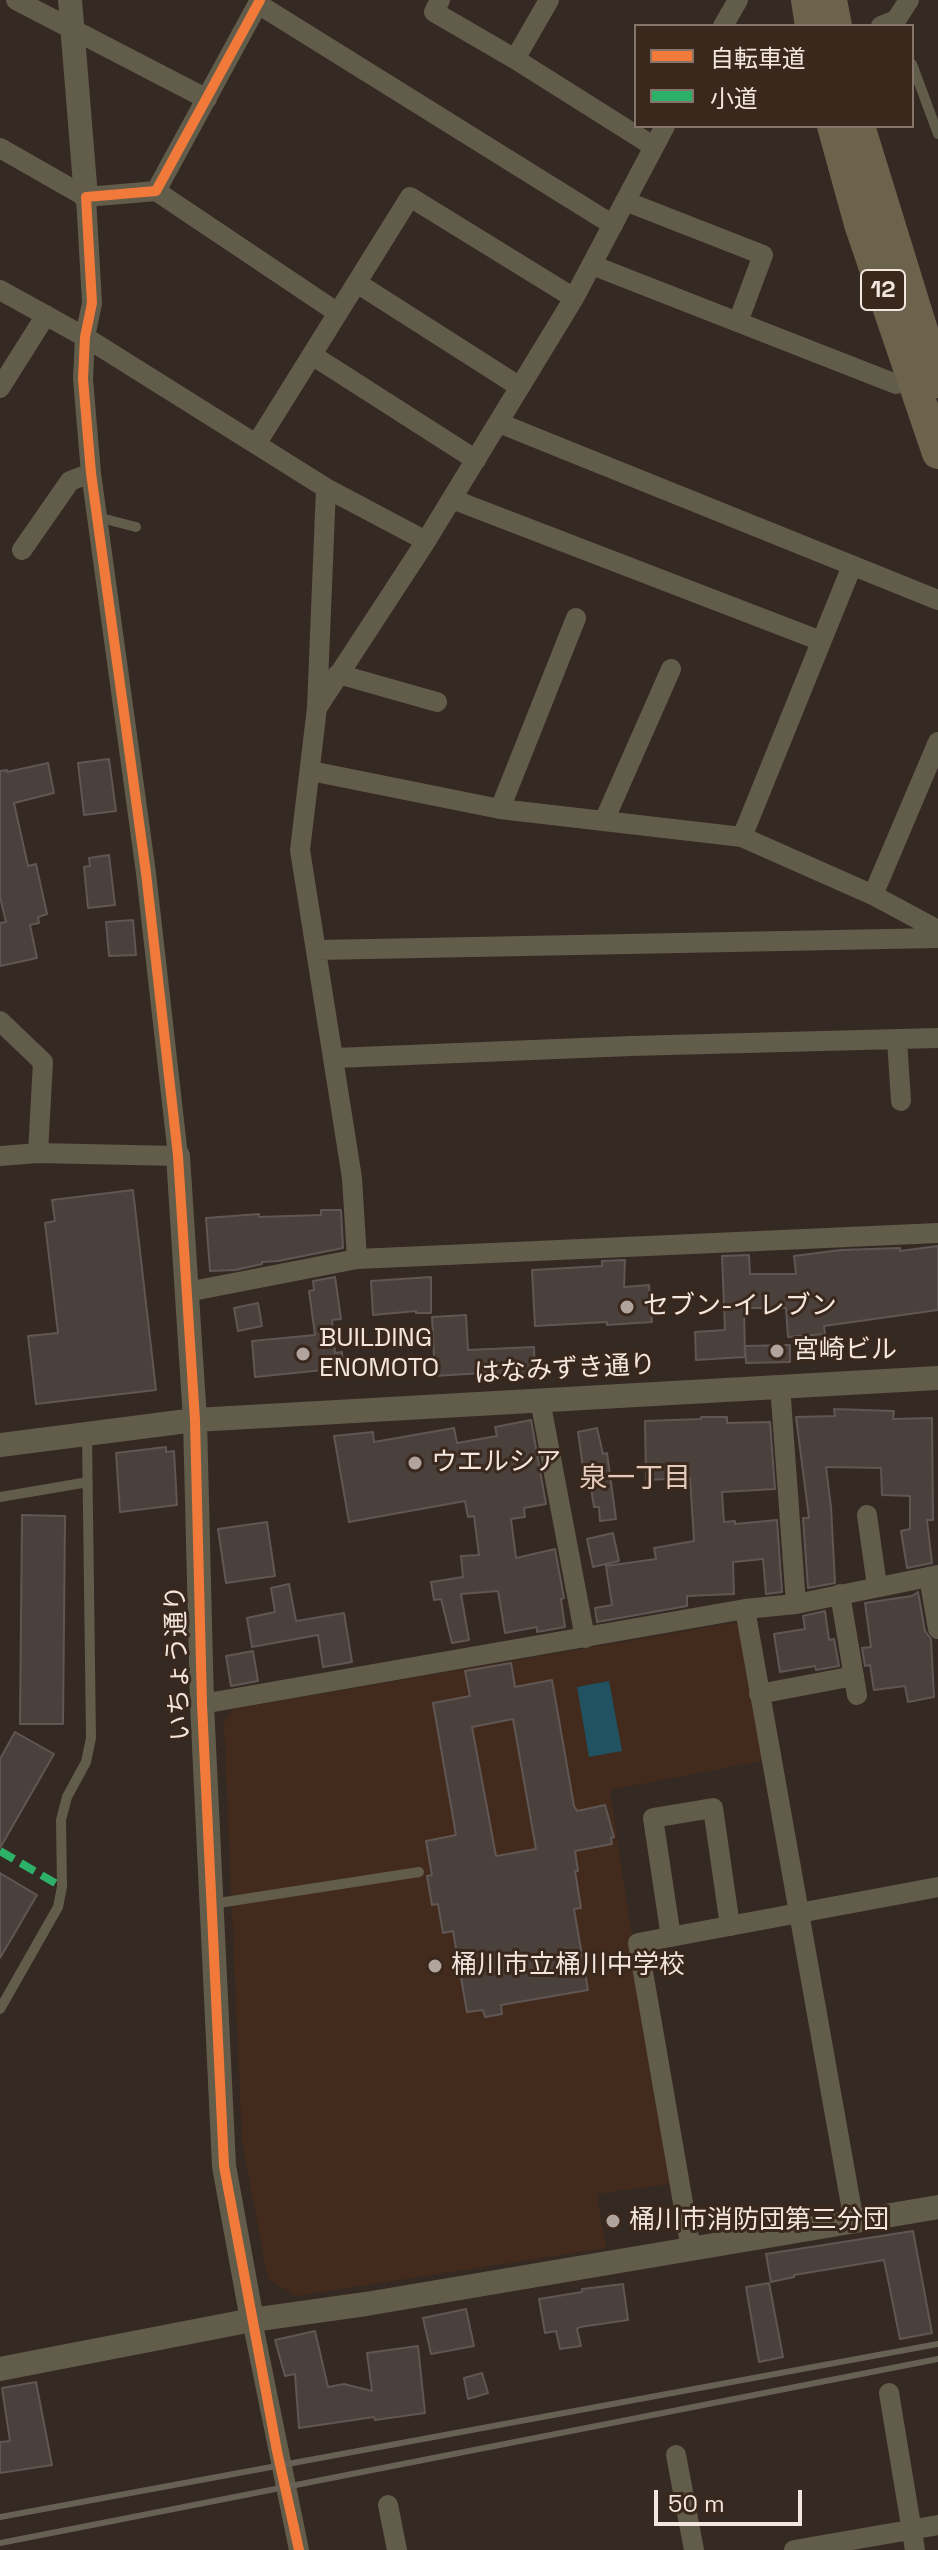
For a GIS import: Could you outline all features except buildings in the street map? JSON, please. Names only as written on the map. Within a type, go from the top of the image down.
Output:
[{"type":"main road","points":[[807,0],[811,24]]},
{"type":"main road","points":[[831,0],[836,24]]},
{"type":"main road","name":"12","points":[[834,128],[860,224],[931,375]]},
{"type":"main road","name":"12","points":[[860,128],[931,375],[938,453]]},
{"type":"street","points":[[16,0],[207,99]]},
{"type":"street","points":[[0,1156],[38,1153],[178,1156],[146,873],[91,473],[83,379],[85,337],[92,303],[70,0]]},
{"type":"street","points":[[440,0],[434,12],[653,146]]},
{"type":"street","points":[[515,59],[549,0]]},
{"type":"street","points":[[724,24],[738,0]]},
{"type":"street","points":[[892,24],[909,0]]},
{"type":"street","points":[[156,191],[259,2],[613,225]]},
{"type":"street","points":[[317,708],[426,541],[574,298],[664,128]]},
{"type":"street","points":[[0,148],[86,197],[156,191],[338,313]]},
{"type":"street","points":[[257,443],[410,197],[574,298]]},
{"type":"street","points":[[625,201],[763,255],[738,322]]},
{"type":"street","points":[[592,265],[896,384],[931,375]]},
{"type":"street","points":[[357,283],[520,387]]},
{"type":"street","points":[[0,290],[85,337],[326,488],[426,541]]},
{"type":"street","points":[[0,388],[46,315]]},
{"type":"street","points":[[312,355],[476,460]]},
{"type":"street","points":[[499,423],[938,600]]},
{"type":"street","points":[[22,550],[70,481],[91,473]]},
{"type":"street","points":[[326,488],[317,708],[300,850],[352,1178],[357,1259]]},
{"type":"street","points":[[452,499],[821,641]]},
{"type":"street","points":[[742,837],[852,566]]},
{"type":"street","points":[[500,809],[576,618]]},
{"type":"street","points":[[604,821],[671,669]]},
{"type":"street","points":[[338,674],[437,702]]},
{"type":"street","points":[[873,895],[938,742]]},
{"type":"street","points":[[311,771],[500,809],[742,837],[873,895],[938,930]]},
{"type":"street","points":[[318,950],[938,938]]},
{"type":"street","points":[[0,1021],[43,1062],[38,1153]]},
{"type":"street","points":[[335,1058],[938,1038]]},
{"type":"street","points":[[897,1040],[901,1101]]},
{"type":"street","name":"いちょう通り","points":[[178,1156],[195,1420],[202,1704],[224,2166],[252,2320]]},
{"type":"street","points":[[187,1292],[357,1259],[938,1233]]},
{"type":"street","name":"はなみずき通り","points":[[0,1445],[195,1420],[938,1378]]},
{"type":"street","points":[[780,1385],[796,1604]]},
{"type":"street","points":[[540,1400],[585,1638]]},
{"type":"street","points":[[867,1515],[877,1586]]},
{"type":"street","points":[[202,1704],[745,1609],[796,1604],[933,1576],[938,1629]]},
{"type":"street","points":[[759,1694],[855,1686],[840,1594]]},
{"type":"street","points":[[745,1609],[854,2222]]},
{"type":"street","points":[[671,1937],[653,1818],[713,1808],[730,1926]]},
{"type":"street","points":[[691,2249],[638,1943],[938,1887]]},
{"type":"street","points":[[0,2369],[252,2320],[938,2207]]},
{"type":"street","points":[[252,2320],[299,2550]]},
{"type":"street","points":[[889,2393],[915,2550]]},
{"type":"street","points":[[676,2455],[694,2550]]},
{"type":"street","points":[[388,2505],[397,2550]]},
{"type":"street","points":[[794,2550],[938,2525]]},
{"type":"lane","points":[[914,69],[938,134]]},
{"type":"lane","points":[[97,517],[136,527]]},
{"type":"lane","points":[[0,2009],[58,1907],[62,1887],[61,1820],[67,1797],[86,1762],[91,1738],[87,1434]]},
{"type":"lane","points":[[0,1497],[88,1482]]},
{"type":"lane","points":[[212,1904],[419,1872]]},
{"type":"shaded area","name":"桶川市立桶川中学校","points":[[738,1622],[767,1760],[610,1790],[669,2184],[597,2194],[606,2248],[296,2296],[268,2279],[242,2142],[224,1723],[233,1709]]},
{"type":"water","points":[[609,1681],[622,1751],[589,1757],[577,1687]]},
{"type":"railway","points":[[0,2517],[938,2344]]},
{"type":"railway","points":[[0,2543],[938,2359]]},
{"type":"marked path","points":[[0,1851],[62,1887]]},
{"type":"cycle path","points":[[260,0],[156,191],[86,197],[92,303],[85,337],[83,379],[91,473],[146,873],[178,1156],[195,1420],[202,1704],[224,2166],[277,2451],[299,2550]]},
{"type":"place","name":"セブン-イレブン","points":[[627,1307]]},
{"type":"place","name":"宮崎ビル","points":[[777,1351]]},
{"type":"place","name":"BUILDING ENOMOTO","points":[[303,1354]]},
{"type":"place","name":"ウエルシア","points":[[415,1463]]},
{"type":"place","name":"桶川市立桶川中学校","points":[[435,1966]]},
{"type":"place","name":"桶川市消防団第三分団","points":[[613,2221]]},
{"type":"district","name":"泉一丁目","points":[[635,1479]]}]
